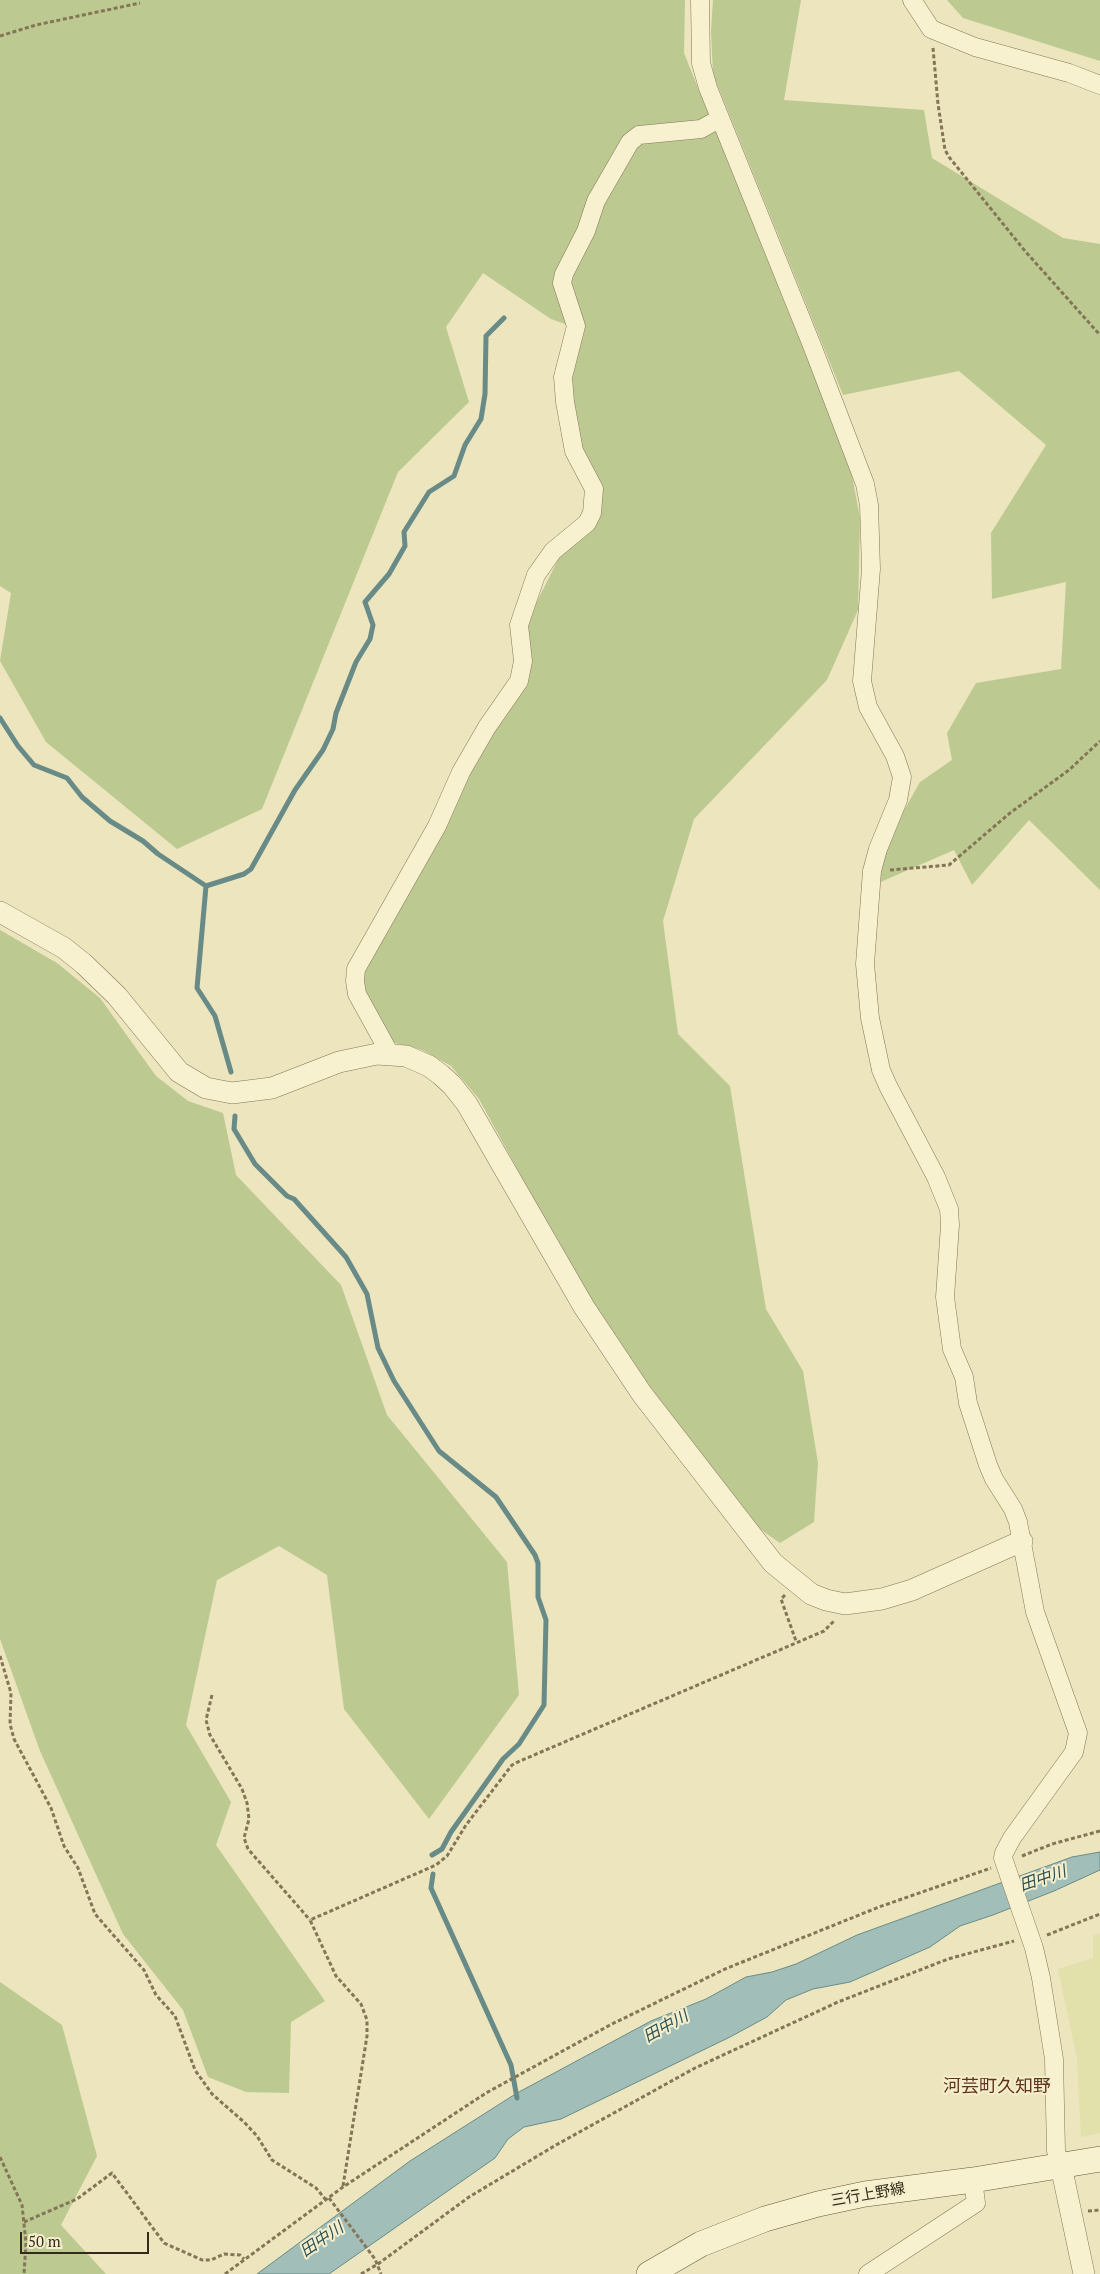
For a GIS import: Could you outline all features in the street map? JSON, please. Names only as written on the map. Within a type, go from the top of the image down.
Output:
[{"type":"main road","name":"三行上野線","points":[[649,2274],[701,2244],[765,2219],[818,2204],[865,2194],[973,2180],[1100,2159]]},
{"type":"street","points":[[700,0],[701,63],[719,119],[817,357],[865,484],[869,505],[871,569],[862,681],[868,707],[895,756],[902,777],[898,800],[878,849],[872,871],[865,964],[870,1018],[881,1070],[936,1177],[949,1209],[950,1225],[946,1297],[952,1349],[964,1378],[968,1403],[988,1465],[1013,1509],[1022,1542],[1035,1612],[1078,1733],[1074,1752],[1006,1847],[1004,1863],[1029,1935],[1041,1978],[1054,2060],[1056,2150],[1084,2274]]},
{"type":"street","points":[[912,0],[931,29],[975,47],[1069,73],[1100,85]]},
{"type":"street","points":[[390,1054],[357,994],[356,969],[429,841],[461,772],[487,727],[519,681],[523,661],[519,625],[536,575],[553,551],[587,523],[592,513],[594,489],[574,451],[564,402],[563,377],[576,326],[562,283],[564,274],[586,231],[596,201],[630,142],[639,136],[702,129],[719,119]]},
{"type":"street","points":[[0,912],[64,948],[84,964],[117,996],[179,1072],[206,1088],[232,1093],[272,1088],[339,1062],[390,1054],[406,1056],[428,1066],[441,1075],[460,1094],[602,1336],[642,1394],[757,1543],[774,1563],[811,1594],[826,1600],[845,1604],[871,1601],[912,1590],[1022,1542]]},
{"type":"street","points":[[868,2274],[976,2203],[973,2180]]},
{"type":"path","points":[[0,36],[36,25],[140,3]]},
{"type":"path","points":[[931,29],[938,104],[945,150],[1025,251],[1100,335]]},
{"type":"path","points":[[872,871],[949,865],[1010,813],[1069,770],[1100,741]]},
{"type":"path","points":[[796,1641],[781,1599],[797,1584]]},
{"type":"path","points":[[310,1920],[436,1865],[447,1856],[466,1825],[512,1765],[796,1641],[824,1631],[840,1616],[845,1604]]},
{"type":"path","points":[[0,1656],[11,1693],[10,1724],[14,1739],[51,1808],[64,1846],[78,1868],[95,1914],[144,1970],[156,1995],[175,2016],[196,2070],[212,2094],[250,2129],[272,2160],[316,2188],[328,2199],[375,2259],[381,2274]]},
{"type":"path","points":[[212,1695],[206,1720],[216,1750],[242,1789],[247,1803],[249,1819],[244,1838],[248,1849],[310,1920],[336,1976],[360,2004],[367,2020],[367,2036],[343,2187]]},
{"type":"path","points":[[224,2274],[343,2187],[486,2093],[618,2021],[734,1966],[879,1907],[1052,1844],[1100,1831]]},
{"type":"path","points":[[361,2274],[378,2264],[470,2197],[556,2145],[695,2068],[838,2002],[948,1959],[1029,1935],[1048,1935],[1100,1914]]},
{"type":"path","points":[[0,2157],[22,2205],[26,2243],[24,2274]]},
{"type":"path","points":[[24,2222],[77,2199],[112,2173],[164,2243],[202,2260],[211,2260],[224,2254],[240,2255],[244,2259]]},
{"type":"shaded area","points":[[1100,1934],[1100,2133],[1081,2137],[1077,2058],[1058,1969],[1093,1958],[1093,1935]]},
{"type":"green space","points":[[0,0],[685,0],[684,53],[850,465],[860,518],[858,610],[827,680],[694,819],[663,921],[678,1034],[730,1086],[766,1309],[803,1371],[818,1463],[814,1522],[780,1543],[754,1525],[604,1328],[479,1099],[451,1066],[422,1050],[388,1041],[363,997],[362,972],[470,771],[521,686],[525,625],[561,554],[593,527],[567,380],[584,331],[551,319],[483,273],[446,327],[469,402],[398,472],[262,809],[177,849],[46,742],[0,661],[11,593],[0,586]]},
{"type":"green space","points":[[713,0],[801,0],[784,100],[924,110],[932,158],[1063,238],[1100,244],[1100,890],[1029,820],[972,885],[954,850],[876,884],[890,835],[920,782],[952,760],[947,733],[976,683],[1061,669],[1066,582],[992,599],[991,533],[1046,445],[959,371],[843,395],[713,74],[711,31]]},
{"type":"green space","points":[[947,0],[1100,0],[1100,61],[963,18]]},
{"type":"green space","points":[[0,930],[57,963],[100,998],[156,1076],[188,1101],[223,1113],[236,1175],[341,1285],[387,1415],[507,1562],[519,1695],[429,1819],[344,1709],[327,1575],[279,1546],[217,1580],[186,1725],[231,1802],[216,1845],[325,2001],[291,2022],[289,2093],[246,2092],[208,2077],[183,2010],[123,1934],[40,1751],[0,1639]]},
{"type":"green space","points":[[0,1982],[62,2025],[97,2156],[61,2225],[106,2274],[0,2274]]},
{"type":"water","name":"田中川","points":[[1100,1852],[1100,1870],[1054,1891],[960,1926],[930,1947],[850,1982],[813,1989],[786,2000],[767,2017],[730,2037],[561,2119],[524,2127],[508,2139],[495,2158],[329,2274],[257,2274],[410,2161],[517,2093],[651,2021],[706,1999],[746,1977],[772,1972],[796,1964],[857,1935],[1072,1857]]},
{"type":"waterway","points":[[231,1072],[215,1016],[197,988],[206,886],[244,874],[251,869],[295,790],[323,750],[333,729],[336,713],[356,662],[370,639],[373,625],[365,602],[389,574],[405,546],[404,532],[429,492],[454,476],[465,445],[481,419],[485,394],[486,336],[504,318]]},
{"type":"waterway","points":[[0,718],[18,746],[34,765],[67,778],[82,797],[110,821],[143,841],[158,854],[206,886]]},
{"type":"waterway","points":[[235,1116],[234,1129],[255,1164],[287,1196],[294,1199],[346,1257],[367,1294],[378,1348],[394,1381],[439,1451],[496,1497],[535,1555],[538,1563],[538,1597],[546,1620],[544,1705],[519,1744],[503,1759],[451,1832],[442,1849],[432,1855]]},
{"type":"waterway","points":[[433,1874],[431,1888],[511,2065],[517,2098]]},
{"type":"district","name":"河芸町久知野","points":[[997,2087]]}]
